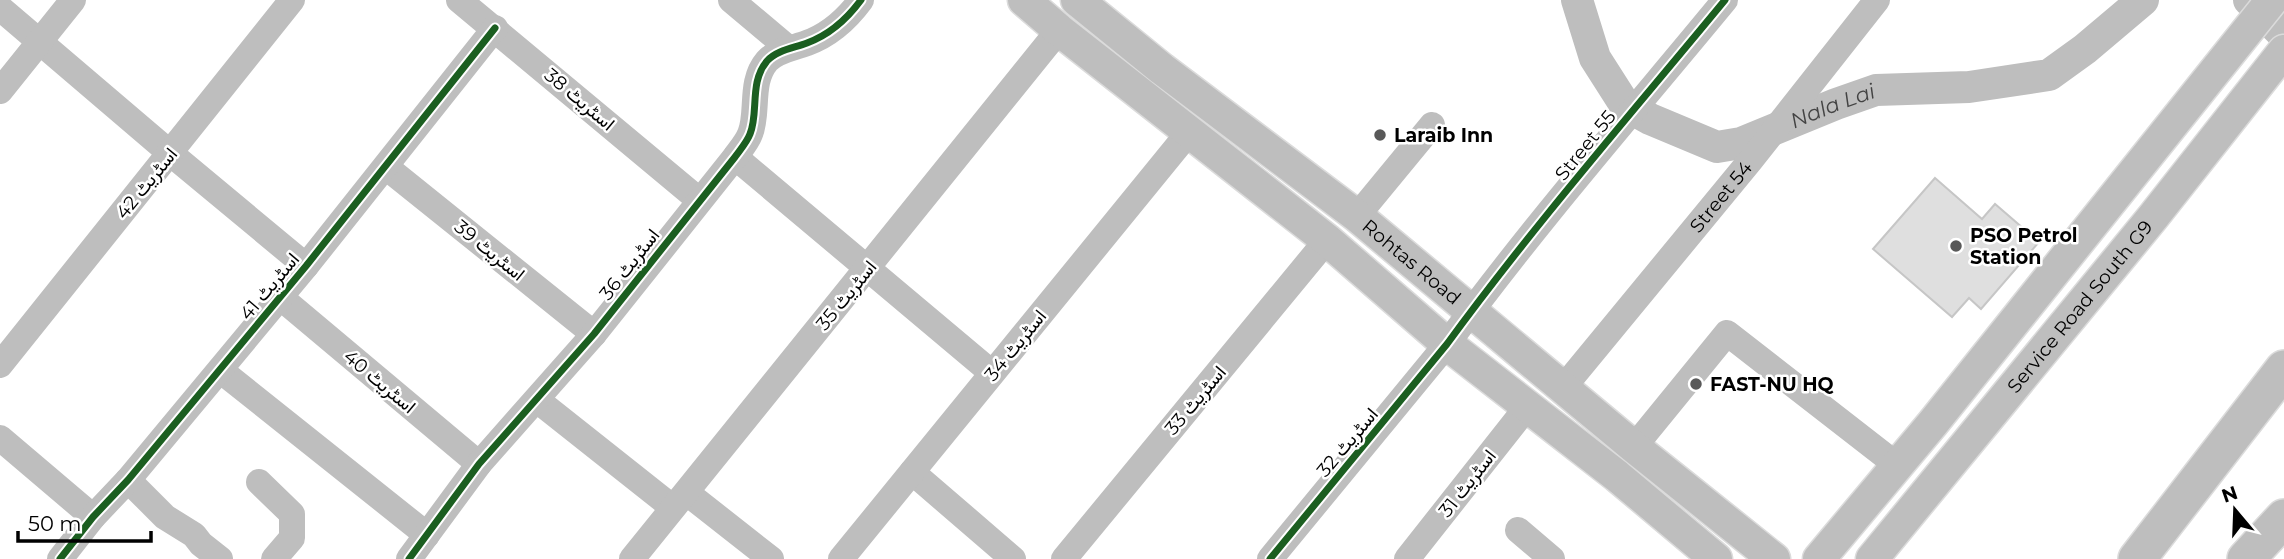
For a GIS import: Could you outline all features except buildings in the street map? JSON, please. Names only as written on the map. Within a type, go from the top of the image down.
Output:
[{"type":"highway","points":[[2137,559],[2284,369]]},
{"type":"highway","points":[[2246,559],[2284,518]]},
{"type":"main road","name":"Rohtas Road","points":[[1024,0],[1327,240],[1447,344],[1617,476],[1716,559]]},
{"type":"main road","name":"Rohtas Road","points":[[1077,0],[1162,69],[1357,216],[1638,450],[1774,559]]},
{"type":"main road","name":"Service Road South G9","points":[[1819,559],[1898,466],[2272,0]]},
{"type":"main road","name":"Service Road South G9","points":[[1879,553],[2153,217],[2284,51]]},
{"type":"main road","points":[[2124,184],[2153,217]]},
{"type":"main road","points":[[1617,476],[1638,450]]},
{"type":"street","points":[[0,92],[73,0]]},
{"type":"street","name":"اسٹریٹ 42","points":[[0,365],[292,0]]},
{"type":"street","name":"اسٹریٹ 38","points":[[460,0],[699,200]]},
{"type":"street","points":[[731,0],[788,48]]},
{"type":"street","name":"اسٹریٹ 36","points":[[409,559],[479,464],[594,334],[735,157],[751,134],[754,97],[759,78],[768,61],[788,48],[807,43],[835,29],[862,0]]},
{"type":"street","name":"Street 55","points":[[1447,344],[1592,161],[1725,0]]},
{"type":"street","name":"Street 54","points":[[1563,388],[1750,161],[1877,0]]},
{"type":"street","points":[[0,8],[306,266]]},
{"type":"street","name":"اسٹریٹ 41","points":[[60,559],[306,266],[495,28]]},
{"type":"street","name":"اسٹریٹ 35","points":[[632,559],[1059,30]]},
{"type":"street","points":[[1357,216],[1432,125]]},
{"type":"street","name":"اسٹریٹ 34","points":[[841,559],[1190,131]]},
{"type":"street","points":[[735,157],[992,373]]},
{"type":"street","name":"اسٹریٹ 39","points":[[386,167],[594,334]]},
{"type":"street","name":"اسٹریٹ 33","points":[[1064,559],[1327,240]]},
{"type":"street","name":"اسٹریٹ 40","points":[[280,297],[479,464]]},
{"type":"street","points":[[1638,450],[1727,333],[1898,466]]},
{"type":"street","name":"اسٹریٹ 32","points":[[1270,559],[1447,344]]},
{"type":"street","points":[[220,370],[427,535]]},
{"type":"street","points":[[537,400],[679,500],[771,559]]},
{"type":"street","name":"اسٹریٹ 31","points":[[1407,559],[1527,407]]},
{"type":"street","points":[[0,438],[93,517]]},
{"type":"street","points":[[912,472],[1013,559]]},
{"type":"street","points":[[128,480],[165,517],[194,535],[203,554]]},
{"type":"street","points":[[259,482],[292,514],[292,538],[274,559]]},
{"type":"street","points":[[1518,530],[1552,559]]},
{"type":"waterway","name":"Nala Lai","points":[[1577,0],[1595,58],[1625,105],[1650,119],[1717,147],[1741,143],[1876,90],[1969,87],[2049,75],[2085,49],[2143,0]]},
{"type":"waterway","name":"Nala Lai","points":[[2249,0],[2284,35]]},
{"type":"cycle path","points":[[409,559],[479,464],[594,334],[743,146],[753,126],[758,78],[767,61],[781,52],[815,40],[830,31],[844,20],[861,0]]},
{"type":"cycle path","points":[[1270,559],[1447,344],[1548,213],[1725,0]]},
{"type":"cycle path","points":[[60,559],[306,266],[495,28]]},
{"type":"place","name":"Laraib Inn","points":[[1380,135]]},
{"type":"place","name":"PSO Petrol Station","points":[[1956,246]]},
{"type":"place","name":"FAST-NU HQ","points":[[1696,384]]}]
